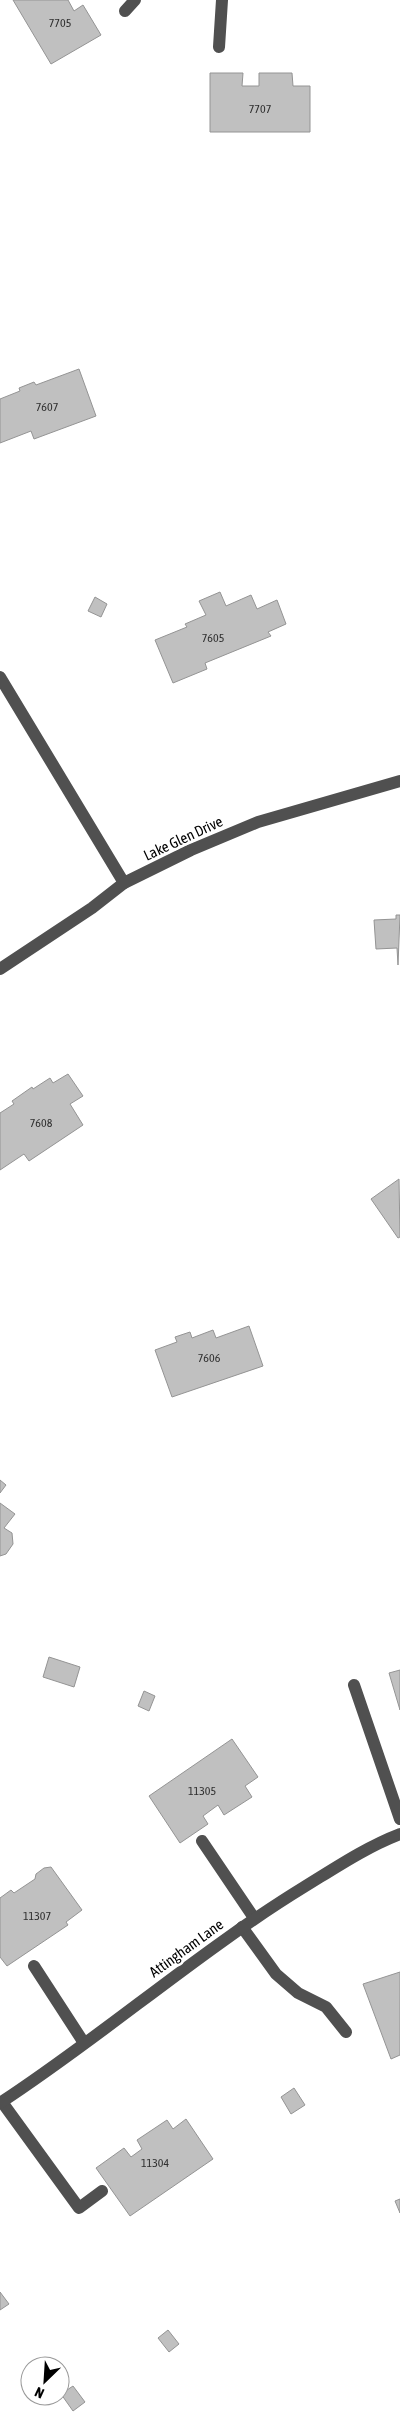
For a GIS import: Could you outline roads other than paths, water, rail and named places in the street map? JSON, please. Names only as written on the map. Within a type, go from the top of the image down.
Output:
[{"type":"street","points":[[125,11],[135,0]]},
{"type":"street","points":[[219,47],[222,0]]},
{"type":"street","points":[[0,677],[124,883]]},
{"type":"street","name":"Lake Glen Drive","points":[[0,969],[92,908],[124,883],[191,850],[258,822],[400,781]]},
{"type":"street","points":[[354,1685],[400,1819]]},
{"type":"street","name":"Attingham Lane","points":[[1,2103],[254,1918],[381,1841],[400,1834]]},
{"type":"street","points":[[202,1841],[254,1918]]},
{"type":"street","points":[[242,1927],[276,1974],[298,1993],[326,2007],[346,2032]]},
{"type":"street","points":[[34,1966],[84,2043]]},
{"type":"street","points":[[1,2103],[79,2208],[102,2192]]}]
